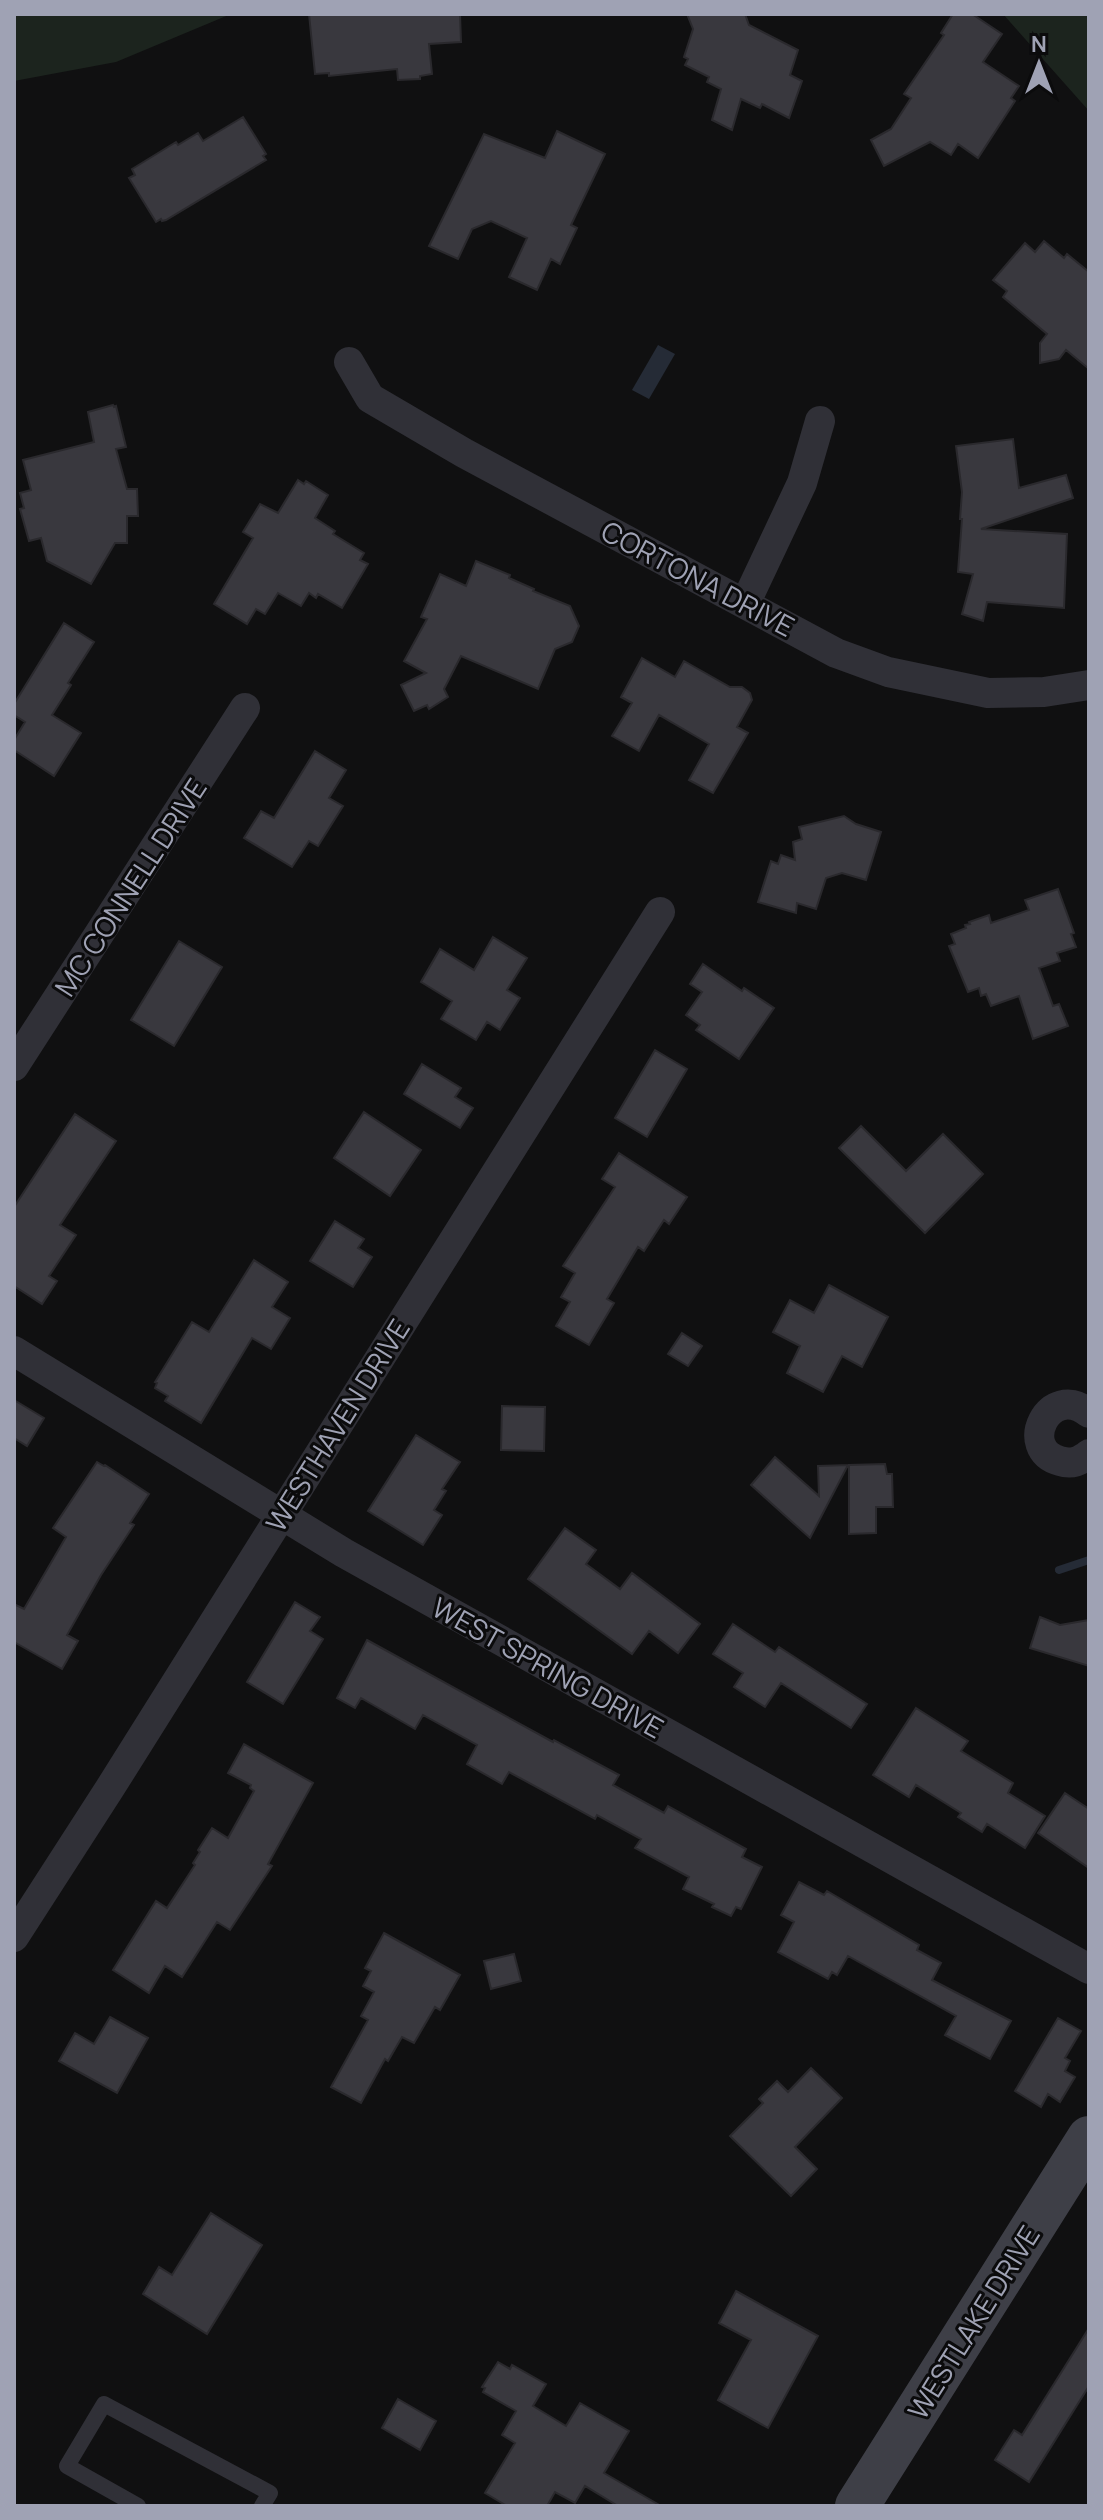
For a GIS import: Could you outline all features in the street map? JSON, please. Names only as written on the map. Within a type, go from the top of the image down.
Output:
[{"type":"street","name":"CORTONA DRIVE","points":[[349,362],[370,398],[464,453],[836,653],[888,672],[988,693],[1044,692],[1089,685]]},
{"type":"street","points":[[745,604],[802,483],[820,421]]},
{"type":"street","name":"MC CONNELL DRIVE","points":[[14,1066],[245,708]]},
{"type":"street","name":"WESTHAVEN DRIVE","points":[[14,1937],[660,912]]},
{"type":"street","name":"WEST SPRING DRIVE","points":[[14,1351],[280,1515],[1089,1969]]},
{"type":"street","points":[[1089,1413],[1078,1406],[1059,1406],[1044,1417],[1039,1433],[1043,1450],[1055,1460],[1070,1463],[1089,1454]]},
{"type":"street","name":"WESTLAKE DRIVE","points":[[857,2506],[1089,2138]]},
{"type":"lane","points":[[138,2506],[67,2466],[104,2404],[270,2493],[262,2506]]},
{"type":"shaded area","points":[[14,14],[231,14],[116,62],[14,81]]},
{"type":"shaded area","points":[[1003,14],[1089,14],[1089,111]]},
{"type":"shaded area","points":[[658,345],[675,354],[649,399],[632,390]]},
{"type":"building","points":[[309,14],[460,14],[461,42],[429,44],[432,74],[420,76],[420,79],[398,80],[397,69],[329,76],[329,73],[315,74]]},
{"type":"building","points":[[687,14],[745,14],[749,25],[798,50],[790,75],[802,81],[789,118],[762,104],[760,108],[741,99],[732,130],[712,120],[721,89],[707,82],[709,77],[685,65],[688,59],[684,57],[693,29]]},
{"type":"building","points":[[953,14],[972,14],[1002,34],[983,62],[1019,86],[1011,98],[1015,101],[978,158],[958,144],[951,155],[930,142],[884,166],[871,140],[891,129],[911,98],[904,94],[944,35],[941,33]]},
{"type":"building","points":[[243,117],[266,154],[263,156],[266,160],[166,220],[156,222],[129,178],[135,175],[132,169],[176,142],[178,145],[198,133],[203,141]]},
{"type":"building","points":[[557,131],[605,154],[571,225],[577,228],[560,264],[551,259],[537,290],[509,277],[527,238],[491,221],[472,229],[458,259],[429,246],[484,134],[545,158]]},
{"type":"building","points":[[1044,241],[1064,258],[1067,254],[1089,272],[1089,369],[1066,350],[1059,359],[1040,363],[1040,343],[1047,334],[1003,297],[1007,291],[993,280],[1025,243],[1035,252]]},
{"type":"building","points":[[116,406],[126,447],[116,449],[127,489],[137,489],[138,516],[127,516],[127,543],[115,543],[91,584],[47,561],[41,538],[29,541],[20,509],[24,508],[20,493],[31,490],[23,460],[94,442],[88,412]]},
{"type":"building","points":[[1013,439],[1019,488],[1066,475],[1073,498],[981,529],[1067,534],[1064,608],[987,602],[983,621],[962,614],[973,574],[958,572],[962,492],[956,446]]},
{"type":"building","points":[[298,480],[304,484],[306,481],[328,495],[315,518],[335,531],[333,534],[364,553],[360,560],[368,564],[342,608],[318,594],[316,598],[309,593],[301,606],[278,593],[265,614],[256,609],[247,624],[214,604],[253,538],[243,532],[260,504],[278,513]]},
{"type":"building","points":[[476,561],[510,575],[509,578],[533,591],[570,606],[579,626],[572,642],[555,649],[538,689],[461,656],[444,689],[448,697],[429,709],[427,705],[414,711],[401,685],[426,673],[404,661],[427,619],[421,617],[440,574],[466,586]]},
{"type":"building","points":[[64,623],[94,642],[52,715],[81,733],[54,776],[14,750],[14,740],[25,722],[14,715],[14,704]]},
{"type":"building","points":[[642,658],[675,677],[684,661],[730,687],[742,687],[750,693],[752,700],[737,727],[748,733],[713,793],[689,780],[709,744],[659,715],[639,751],[612,736],[632,703],[621,697]]},
{"type":"building","points":[[315,751],[346,770],[329,798],[343,806],[318,846],[309,841],[292,867],[244,838],[261,811],[274,818]]},
{"type":"building","points":[[844,816],[856,824],[881,832],[866,880],[842,873],[826,878],[816,909],[797,903],[796,913],[758,902],[771,861],[778,864],[781,855],[795,860],[793,842],[802,839],[799,827]]},
{"type":"building","points":[[1058,889],[1076,947],[1057,953],[1060,961],[1039,968],[1053,1006],[1059,1004],[1068,1026],[1033,1039],[1019,996],[991,1006],[986,994],[981,996],[979,988],[968,992],[949,946],[955,944],[951,934],[966,928],[969,922],[989,915],[991,923],[1029,910],[1025,900]]},
{"type":"building","points":[[493,937],[527,958],[507,990],[520,998],[500,1030],[487,1022],[476,1040],[441,1019],[452,1001],[421,982],[440,949],[474,970]]},
{"type":"building","points":[[179,941],[222,967],[174,1046],[131,1020]]},
{"type":"building","points":[[703,964],[742,991],[744,988],[774,1008],[739,1059],[696,1030],[700,1025],[686,1015],[702,992],[690,984]]},
{"type":"building","points":[[655,1050],[687,1069],[647,1137],[615,1118]]},
{"type":"building","points":[[422,1064],[461,1088],[455,1097],[473,1108],[460,1128],[404,1094]]},
{"type":"building","points":[[364,1112],[421,1150],[390,1196],[334,1158]]},
{"type":"building","points":[[75,1114],[116,1141],[60,1225],[76,1235],[49,1276],[57,1281],[42,1304],[14,1286],[14,1207]]},
{"type":"building","points":[[861,1126],[906,1171],[943,1134],[983,1174],[925,1233],[839,1148]]},
{"type":"building","points":[[619,1153],[687,1197],[669,1224],[664,1220],[644,1251],[638,1247],[607,1299],[614,1303],[589,1345],[556,1326],[570,1302],[561,1297],[575,1273],[563,1266],[615,1187],[602,1179]]},
{"type":"building","points":[[335,1221],[364,1239],[358,1248],[372,1257],[353,1287],[310,1261]]},
{"type":"building","points":[[254,1260],[288,1282],[272,1307],[290,1318],[271,1349],[252,1338],[201,1423],[165,1401],[168,1396],[155,1388],[155,1382],[192,1322],[209,1332]]},
{"type":"building","points":[[829,1285],[888,1317],[862,1367],[842,1356],[823,1392],[787,1373],[800,1346],[773,1332],[790,1300],[814,1313]]},
{"type":"building","points":[[682,1333],[702,1346],[688,1366],[668,1354]]},
{"type":"building","points":[[14,1400],[44,1418],[27,1446],[14,1438]]},
{"type":"building","points":[[502,1406],[545,1407],[544,1451],[501,1450]]},
{"type":"building","points":[[416,1435],[460,1462],[442,1489],[446,1491],[434,1510],[442,1515],[423,1545],[368,1511]]},
{"type":"building","points":[[775,1457],[819,1496],[818,1466],[848,1465],[810,1538],[751,1485]]},
{"type":"building","points":[[97,1462],[149,1494],[130,1523],[134,1525],[67,1635],[78,1641],[62,1669],[14,1642],[14,1604],[24,1609],[66,1537],[53,1528]]},
{"type":"building","points":[[885,1464],[887,1474],[892,1474],[893,1507],[876,1507],[876,1533],[849,1534],[849,1465]]},
{"type":"building","points":[[565,1528],[596,1550],[586,1564],[620,1589],[632,1573],[700,1624],[678,1653],[649,1631],[632,1654],[528,1579]]},
{"type":"building","points":[[295,1602],[320,1617],[310,1631],[323,1639],[283,1704],[247,1682]]},
{"type":"building","points":[[1040,1617],[1060,1625],[1089,1620],[1089,1666],[1030,1648]]},
{"type":"building","points":[[733,1624],[775,1652],[779,1647],[867,1704],[851,1728],[781,1683],[765,1707],[734,1687],[743,1673],[713,1654]]},
{"type":"building","points":[[367,1640],[619,1775],[613,1785],[664,1813],[668,1806],[746,1849],[742,1857],[762,1867],[741,1909],[736,1907],[731,1916],[683,1889],[689,1877],[635,1848],[641,1839],[597,1815],[595,1819],[509,1772],[502,1784],[467,1764],[477,1745],[423,1715],[415,1729],[361,1698],[355,1708],[337,1698]]},
{"type":"building","points":[[916,1708],[968,1741],[961,1751],[1013,1783],[1008,1793],[1045,1816],[1025,1848],[987,1824],[982,1832],[958,1817],[961,1813],[916,1785],[909,1797],[873,1775]]},
{"type":"building","points":[[244,1744],[313,1783],[268,1864],[272,1866],[230,1930],[217,1922],[182,1977],[165,1966],[149,1993],[113,1970],[156,1901],[167,1908],[195,1865],[198,1850],[212,1828],[228,1838],[254,1791],[251,1785],[228,1773]]},
{"type":"building","points":[[1065,1793],[1089,1809],[1089,1868],[1038,1833]]},
{"type":"building","points":[[799,1882],[824,1895],[827,1891],[919,1945],[917,1950],[941,1963],[932,1980],[1011,2021],[990,2059],[945,2035],[956,2016],[848,1956],[837,1975],[832,1972],[828,1979],[778,1952],[794,1922],[781,1915]]},
{"type":"building","points":[[384,1933],[460,1975],[440,2010],[435,2007],[414,2043],[402,2037],[388,2061],[385,2059],[361,2103],[331,2087],[368,2020],[361,2016],[374,1992],[363,1986],[371,1971],[365,1968]]},
{"type":"building","points":[[514,1954],[521,1981],[491,1989],[484,1961]]},
{"type":"building","points":[[110,2017],[148,2038],[117,2093],[59,2061],[75,2033],[94,2044]]},
{"type":"building","points":[[1058,2018],[1081,2031],[1065,2058],[1070,2061],[1065,2071],[1075,2077],[1060,2102],[1048,2094],[1041,2107],[1015,2091]]},
{"type":"building","points":[[811,2068],[842,2098],[795,2147],[817,2169],[791,2196],[730,2136],[763,2103],[759,2099],[777,2081],[788,2092]]},
{"type":"building","points":[[211,2213],[262,2245],[207,2334],[143,2294],[159,2267],[172,2275]]},
{"type":"building","points":[[736,2291],[818,2336],[768,2428],[718,2400],[751,2340],[719,2323]]},
{"type":"building","points":[[1089,2328],[1089,2386],[1029,2482],[995,2460],[1014,2430],[1022,2435]]},
{"type":"building","points":[[498,2362],[510,2369],[512,2365],[546,2384],[533,2406],[566,2426],[580,2403],[629,2431],[604,2473],[661,2506],[618,2506],[585,2486],[575,2503],[555,2492],[547,2506],[507,2506],[485,2493],[515,2443],[502,2435],[516,2411],[483,2392],[485,2388],[482,2387]]},
{"type":"building","points":[[398,2399],[436,2421],[420,2450],[382,2428]]},
{"type":"waterway","points":[[1059,1570],[1089,1560]]}]
